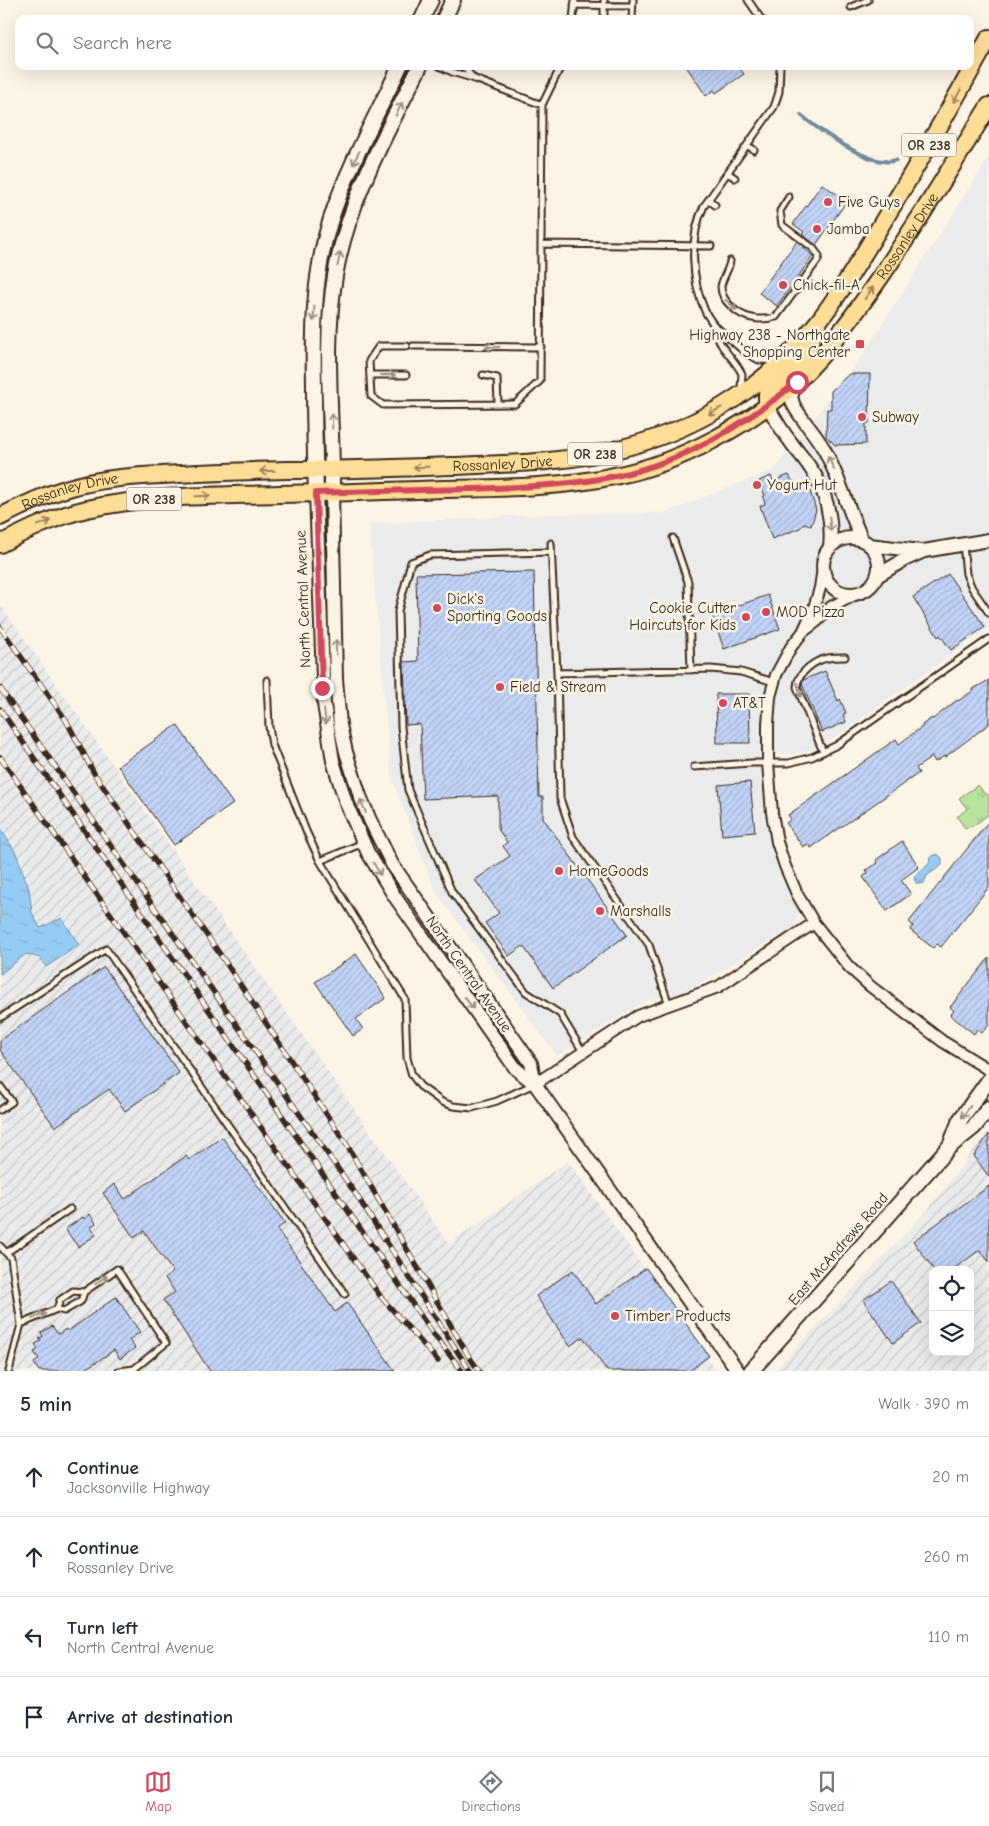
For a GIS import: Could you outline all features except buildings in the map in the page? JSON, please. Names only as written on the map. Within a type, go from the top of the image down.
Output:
[{"type":"main road","points":[[424,15],[431,0]]},
{"type":"main road","points":[[434,15],[441,0]]},
{"type":"main road","points":[[446,15],[453,0]]},
{"type":"main road","name":"Rossanley Drive","points":[[974,65],[989,38]]},
{"type":"main road","name":"North Central Avenue","points":[[324,493],[316,470],[313,334],[316,287],[330,222],[345,182],[398,70]]},
{"type":"main road","name":"North Central Avenue","points":[[324,493],[332,470],[331,321],[339,256],[349,219],[359,193],[418,70]]},
{"type":"main road","name":"Rossanley Drive","points":[[0,517],[54,493],[84,484],[116,479],[186,473],[529,463],[593,455],[629,447],[661,437],[697,421],[739,396],[768,374],[817,323],[838,295],[886,217],[971,70]]},
{"type":"main road","name":"Rossanley Drive","points":[[797,382],[862,304],[896,254],[989,106]]},
{"type":"main road","points":[[767,405],[769,389],[801,361],[817,323]]},
{"type":"main road","name":"OR 238","points":[[767,405],[797,382]]},
{"type":"main road","name":"Rossanley Drive","points":[[0,544],[30,528],[56,518],[85,509],[122,503],[202,496],[498,488],[561,484],[621,475],[690,451],[721,436],[767,405]]},
{"type":"main road","points":[[949,1147],[960,1120],[989,1080]]},
{"type":"main road","points":[[949,1147],[974,1127],[989,1108]]},
{"type":"main road","name":"East McAndrews Road","points":[[751,1371],[949,1147]]},
{"type":"street","points":[[797,382],[791,396],[792,404],[824,449],[838,476],[847,506],[866,542],[875,551],[878,559],[878,568],[876,576],[867,588],[831,607],[803,632],[791,646],[776,675],[770,696],[768,763],[772,813],[777,842],[797,894],[814,923],[849,967],[870,986],[942,1041],[989,1070]]},
{"type":"street","points":[[767,405],[789,441],[811,468],[819,483],[828,511],[831,536],[830,547]]},
{"type":"street","name":"North Central Avenue","points":[[324,493],[322,688],[332,761],[346,803],[363,843],[380,875],[466,1000],[516,1069],[535,1084],[738,1371]]},
{"type":"street","name":"North Central Avenue","points":[[324,493],[340,725],[346,752],[360,796],[392,864],[531,1063],[535,1084]]},
{"type":"street","points":[[803,632],[817,598],[826,553],[836,542],[845,538],[853,538],[866,542],[924,551]]},
{"type":"street","points":[[876,576],[924,551],[989,540]]},
{"type":"street","points":[[823,568],[824,575],[832,587],[846,593],[860,592]]},
{"type":"street","points":[[535,1084],[638,1016],[718,987],[814,923]]},
{"type":"lane","points":[[632,15],[633,0]]},
{"type":"lane","points":[[748,0],[758,15]]},
{"type":"lane","points":[[851,7],[868,0]]},
{"type":"lane","points":[[575,3],[604,3],[632,6]]},
{"type":"lane","points":[[448,70],[542,105]]},
{"type":"lane","points":[[466,70],[474,79]]},
{"type":"lane","points":[[540,347],[379,346],[369,361],[371,396],[383,405],[515,404],[540,381],[542,105],[559,70]]},
{"type":"lane","points":[[780,70],[777,99],[774,107],[708,200],[698,219],[695,245],[696,282],[706,313],[714,325],[747,354],[759,360],[781,362]]},
{"type":"lane","points":[[747,145],[754,150]]},
{"type":"lane","points":[[728,173],[734,178]]},
{"type":"lane","points":[[730,261],[721,286],[726,302],[752,318],[776,317],[819,256],[813,248],[782,225],[780,210],[789,197]]},
{"type":"lane","points":[[708,200],[716,205]]},
{"type":"lane","points":[[541,244],[711,246]]},
{"type":"lane","points":[[714,325],[720,344],[742,374],[743,382],[739,396]]},
{"type":"lane","points":[[370,375],[406,375]]},
{"type":"lane","points":[[483,375],[496,378],[498,404]]},
{"type":"lane","points":[[673,538],[688,582],[691,670]]},
{"type":"lane","points":[[551,543],[560,798],[573,837],[649,945],[669,1004]]},
{"type":"lane","points":[[963,544],[966,574],[972,588],[989,613]]},
{"type":"lane","points":[[551,552],[430,555],[411,562],[398,611],[402,727],[408,790],[452,892],[526,992],[560,1014],[583,1052]]},
{"type":"lane","points":[[694,767],[798,761],[823,752],[837,745],[989,639]]},
{"type":"lane","points":[[823,752],[797,686],[797,680],[800,675],[821,660],[845,657]]},
{"type":"lane","points":[[557,673],[711,669],[740,672],[774,682]]},
{"type":"lane","points":[[267,680],[269,727],[272,745],[306,831],[320,861],[405,999],[407,1058],[412,1075],[420,1086],[442,1102],[453,1106],[472,1108],[497,1101],[535,1084]]},
{"type":"lane","points":[[320,861],[363,843]]},
{"type":"lane","points":[[0,1018],[106,949],[345,1294]]},
{"type":"lane","points":[[0,1086],[12,1102],[0,1110]]},
{"type":"lane","points":[[6,1253],[70,1209]]},
{"type":"lane","points":[[0,1246],[11,1258],[21,1324],[9,1371]]},
{"type":"lane","points":[[21,1324],[57,1309],[64,1311],[81,1301],[84,1292],[117,1269],[166,1343],[134,1368],[120,1371]]},
{"type":"lane","points":[[57,1309],[60,1300],[73,1291],[84,1292]]},
{"type":"shaded area","points":[[989,157],[989,628],[832,739],[811,750],[793,754],[760,756],[765,820],[773,856],[782,881],[798,911],[796,925],[684,993],[646,1001],[557,1056],[436,893],[391,776],[369,524],[549,514],[665,513],[775,469],[862,356]]},
{"type":"shaded area","points":[[0,604],[449,1244],[568,1161],[717,1371],[0,1371]]},
{"type":"shaded area","points":[[989,1130],[989,1371],[774,1371],[927,1211]]},
{"type":"green space","points":[[978,785],[984,793],[989,795],[989,814],[973,826],[965,828],[957,817],[967,809],[959,798]]},
{"type":"water","points":[[0,828],[16,853],[29,889],[32,913],[40,928],[62,918],[79,945],[46,967],[40,958],[26,954],[0,974]]},
{"type":"water","points":[[938,854],[942,858],[942,865],[927,876],[924,883],[916,883],[915,875],[929,864],[930,857]]},
{"type":"waterway","points":[[801,115],[852,150],[874,159],[896,160]]},
{"type":"railway","points":[[0,627],[66,720],[95,775],[224,960],[347,1145],[479,1371]]},
{"type":"railway","points":[[0,688],[355,1193],[470,1371]]},
{"type":"railway","points":[[0,709],[432,1332],[462,1371]]},
{"type":"railway","points":[[0,757],[381,1297],[438,1361]]},
{"type":"place","name":"Five Guys","points":[[828,202]]},
{"type":"place","name":"Jamba","points":[[817,229]]},
{"type":"place","name":"Chick-fil-A","points":[[783,285]]},
{"type":"place","name":"Highway 238 - Northgate Shopping Center","points":[[860,344]]},
{"type":"place","name":"Subway","points":[[862,417]]},
{"type":"place","name":"Yogurt Hut","points":[[757,485]]},
{"type":"place","name":"Dick's Sporting Goods","points":[[437,608]]},
{"type":"place","name":"MOD Pizza","points":[[766,612]]},
{"type":"place","name":"Cookie Cutter Haircuts for Kids","points":[[746,617]]},
{"type":"place","name":"Field & Stream","points":[[500,687]]},
{"type":"place","name":"AT&T","points":[[723,703]]},
{"type":"place","name":"HomeGoods","points":[[559,871]]},
{"type":"place","name":"Marshalls","points":[[600,911]]},
{"type":"place","name":"Timber Products","points":[[615,1316]]},
{"type":"route","points":[[322,688],[316,493],[498,488],[561,484],[621,475],[690,451],[721,436],[797,382]]}]
